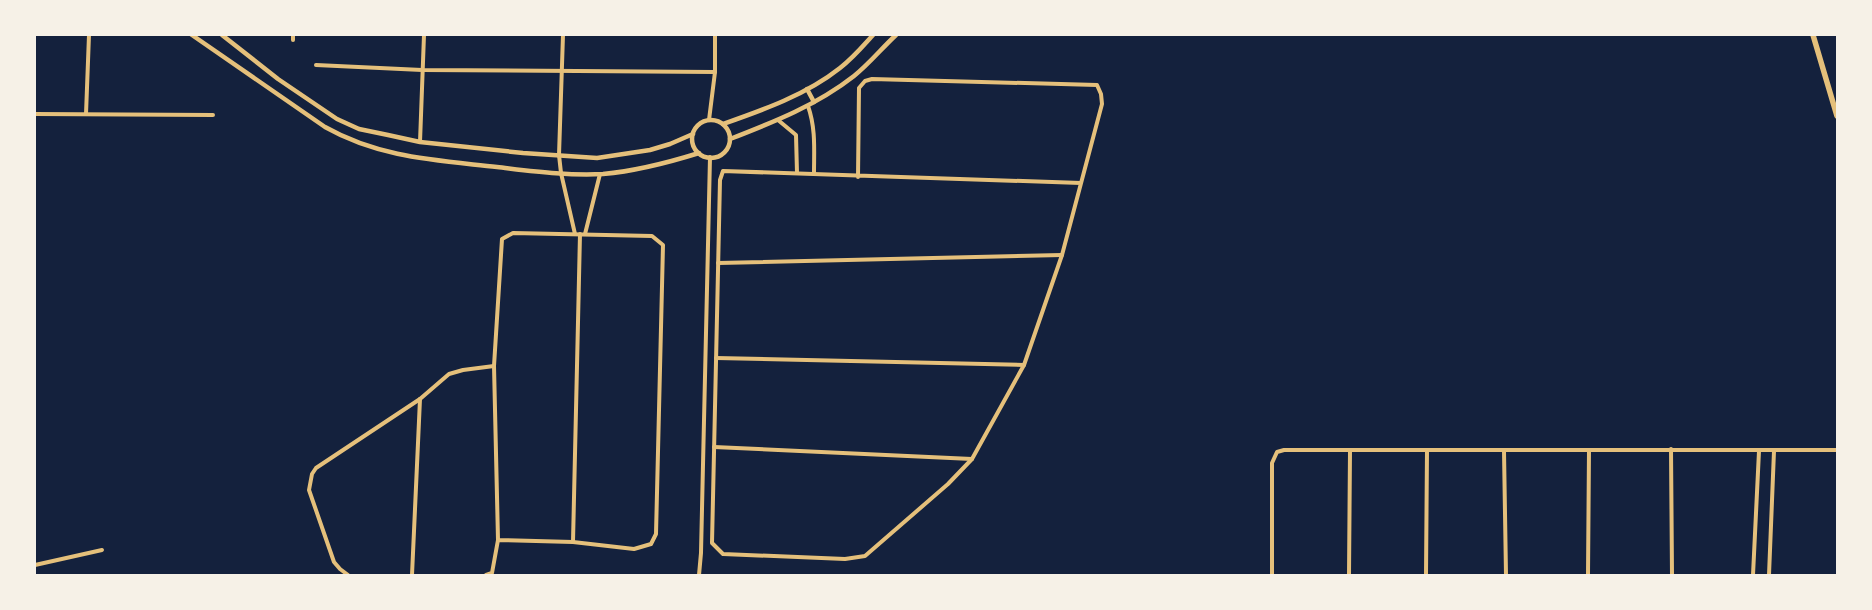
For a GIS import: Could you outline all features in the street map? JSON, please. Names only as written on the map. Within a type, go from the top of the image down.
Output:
[{"type":"main road","points":[[1813,35],[1837,116]]},
{"type":"street","points":[[86,114],[89,35]]},
{"type":"street","points":[[192,35],[325,127],[346,139],[379,151],[419,158],[561,173],[600,174],[655,166],[699,153]]},
{"type":"street","points":[[222,35],[278,79],[348,125],[388,136],[420,142],[597,158],[630,154],[670,144],[693,134]]},
{"type":"street","points":[[420,142],[424,35]]},
{"type":"street","points":[[563,35],[559,155],[561,173],[580,234]]},
{"type":"street","points":[[708,120],[715,72],[715,35]]},
{"type":"street","points":[[723,124],[760,111],[808,89],[841,68],[873,35]]},
{"type":"street","points":[[730,138],[778,120],[808,106],[856,75],[896,35]]},
{"type":"street","points":[[316,65],[422,70],[715,72]]},
{"type":"street","points":[[858,177],[859,88],[865,81],[872,79],[1097,85],[1101,94],[1102,104],[1062,255],[1024,365],[972,459],[948,484],[865,556],[845,559],[723,554],[712,544],[720,180],[722,172],[797,173],[858,177],[1081,183]]},
{"type":"street","points":[[808,89],[814,102]]},
{"type":"street","points":[[808,106],[815,133],[814,174]]},
{"type":"street","points":[[35,114],[213,115]]},
{"type":"street","points":[[708,120],[718,121],[723,124],[727,128],[730,138],[726,150],[722,154],[710,157],[699,153],[693,144],[693,134],[698,124],[708,120]]},
{"type":"street","points":[[778,120],[796,135],[797,173]]},
{"type":"street","points":[[699,575],[710,157]]},
{"type":"street","points":[[573,542],[580,234],[600,174]]},
{"type":"street","points":[[486,575],[492,573],[498,540],[494,366],[502,239],[513,233],[652,236],[663,245],[656,534],[651,544],[634,549],[573,542],[498,540]]},
{"type":"street","points":[[718,263],[1062,255]]},
{"type":"street","points":[[716,358],[1024,365]]},
{"type":"street","points":[[348,575],[334,562],[309,490],[312,474],[316,468],[420,399],[449,374],[494,366]]},
{"type":"street","points":[[412,575],[420,399]]},
{"type":"street","points":[[714,447],[972,459]]},
{"type":"street","points":[[1272,575],[1272,464],[1277,452],[1290,449],[1350,451],[1837,450]]},
{"type":"street","points":[[1671,449],[1672,575]]},
{"type":"street","points":[[1588,575],[1589,450]]},
{"type":"street","points":[[1752,575],[1759,450]]},
{"type":"street","points":[[1349,575],[1350,451]]},
{"type":"street","points":[[1426,575],[1427,451]]},
{"type":"street","points":[[1504,451],[1506,575]]},
{"type":"street","points":[[1769,575],[1774,451]]},
{"type":"street","points":[[35,565],[102,550]]}]
